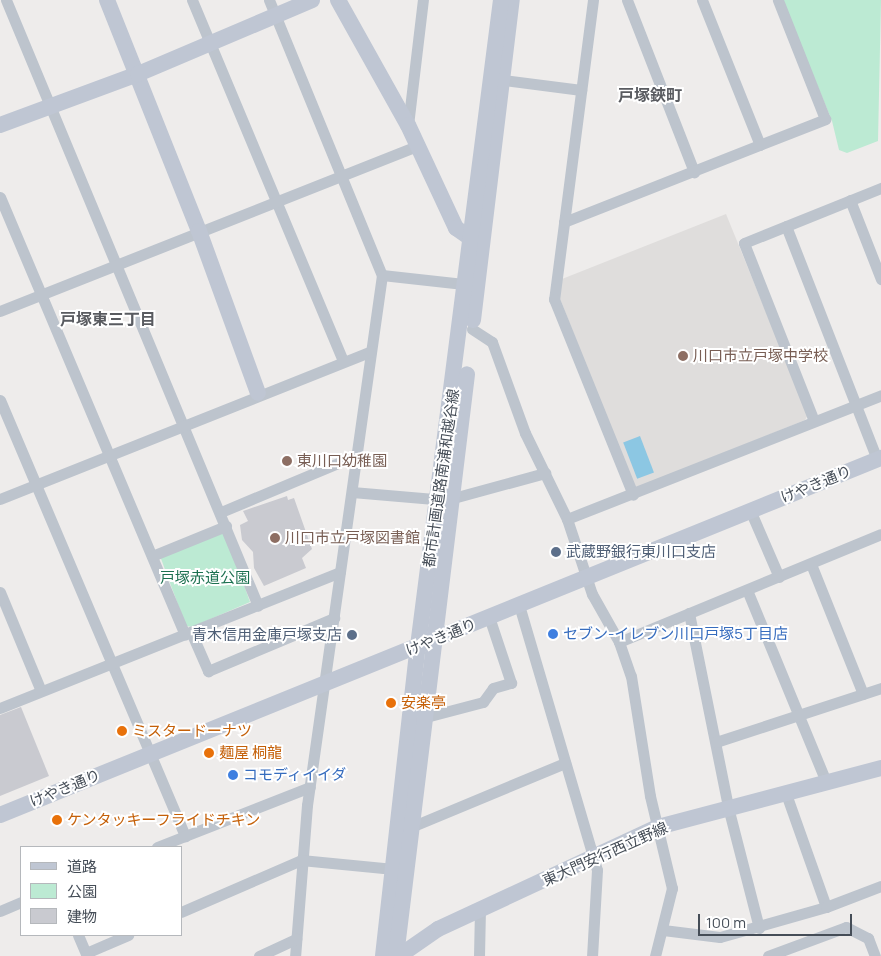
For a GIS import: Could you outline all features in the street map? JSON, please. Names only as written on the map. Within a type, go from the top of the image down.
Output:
[{"type":"street","points":[[6,0],[185,423],[258,606]]},
{"type":"street","points":[[107,0],[199,231],[258,393]]},
{"type":"street","points":[[192,0],[343,361]]},
{"type":"street","points":[[269,0],[382,275],[310,787],[301,860],[295,956]]},
{"type":"street","points":[[0,125],[138,74],[312,0]]},
{"type":"street","points":[[338,0],[408,125],[456,228],[472,240]]},
{"type":"street","points":[[408,125],[423,0]]},
{"type":"street","name":"都市計画道路南浦和越谷線","points":[[398,956],[411,828],[436,638],[446,499],[497,80],[500,0]]},
{"type":"street","name":"都市計画道路南浦和越谷線","points":[[383,956],[418,646],[446,499],[472,329],[472,240],[497,80],[512,0]]},
{"type":"street","points":[[628,0],[694,172]]},
{"type":"street","points":[[702,0],[760,145]]},
{"type":"street","points":[[564,222],[825,119],[778,0]]},
{"type":"street","points":[[594,1],[554,299],[632,495]]},
{"type":"street","points":[[497,80],[582,90]]},
{"type":"street","points":[[0,311],[276,200],[417,146]]},
{"type":"street","points":[[814,422],[744,243],[881,188]]},
{"type":"street","points":[[0,197],[152,556],[208,671],[334,618]]},
{"type":"street","points":[[850,200],[881,278]]},
{"type":"street","points":[[786,226],[855,406],[879,459]]},
{"type":"street","points":[[382,275],[473,285]]},
{"type":"street","points":[[472,329],[492,342],[525,433],[567,519],[588,576],[592,594],[619,642],[631,676],[658,828],[672,888],[656,956]]},
{"type":"street","points":[[0,499],[258,393],[371,350]]},
{"type":"street","points":[[567,519],[632,495],[881,395]]},
{"type":"street","points":[[0,400],[149,755],[185,836]]},
{"type":"street","points":[[220,512],[357,455]]},
{"type":"street","name":"けやき通り","points":[[0,815],[879,459]]},
{"type":"street","points":[[352,492],[446,499],[545,474]]},
{"type":"street","points":[[750,510],[779,577]]},
{"type":"street","points":[[152,556],[226,526]]},
{"type":"street","points":[[619,642],[811,564],[880,539]]},
{"type":"street","points":[[811,564],[863,694]]},
{"type":"street","points":[[0,708],[340,572]]},
{"type":"street","points":[[747,590],[826,782]]},
{"type":"street","points":[[0,592],[42,692]]},
{"type":"street","points":[[519,605],[597,870],[592,956]]},
{"type":"street","points":[[689,613],[728,807],[758,928]]},
{"type":"street","points":[[426,717],[483,702],[493,688],[511,683],[489,617]]},
{"type":"street","points":[[716,742],[881,688]]},
{"type":"street","points":[[411,828],[565,763]]},
{"type":"street","name":"東大門安行西立野線","points":[[398,956],[438,929],[658,828],[785,791],[881,769]]},
{"type":"street","points":[[160,846],[310,787]]},
{"type":"street","points":[[785,791],[826,907]]},
{"type":"street","points":[[182,912],[301,860],[394,869]]},
{"type":"street","points":[[663,930],[712,938],[758,928],[826,907],[881,886]]},
{"type":"street","points":[[0,910],[20,902]]},
{"type":"street","points":[[479,956],[480,910]]},
{"type":"street","points":[[768,956],[802,951],[846,927],[868,938],[875,956]]},
{"type":"street","points":[[78,936],[87,954],[126,936]]},
{"type":"street","points":[[258,956],[296,939]]},
{"type":"shaded area","name":"川口市立戸塚中学校","points":[[726,214],[808,415],[805,420],[639,488],[633,486],[559,296],[562,279]]},
{"type":"green space","points":[[782,0],[881,0],[878,141],[847,153],[839,150],[832,121]]},
{"type":"green space","name":"戸塚赤道公園","points":[[219,533],[226,534],[250,602],[192,627],[186,626],[160,556]]},
{"type":"water","points":[[640,436],[654,472],[637,479],[623,442]]},
{"type":"building","name":"川口市立戸塚図書館","points":[[287,496],[288,500],[294,498],[312,549],[302,558],[306,568],[264,586],[254,568],[253,552],[242,540],[240,525],[248,521],[243,511]]},
{"type":"building","points":[[21,707],[49,776],[0,796],[0,715]]},
{"type":"place","name":"川口市立戸塚中学校","points":[[683,356]]},
{"type":"place","name":"東川口幼稚園","points":[[287,461]]},
{"type":"place","name":"川口市立戸塚図書館","points":[[275,538]]},
{"type":"place","name":"武蔵野銀行東川口支店","points":[[556,552]]},
{"type":"place","name":"セブン-イレブン川口戸塚5丁目店","points":[[553,634]]},
{"type":"place","name":"青木信用金庫戸塚支店","points":[[352,635]]},
{"type":"place","name":"安楽亭","points":[[391,703]]},
{"type":"place","name":"ミスタードーナツ","points":[[122,731]]},
{"type":"place","name":"麺屋 桐龍","points":[[209,753]]},
{"type":"place","name":"コモディイイダ","points":[[233,775]]},
{"type":"place","name":"ケンタッキーフライドチキン","points":[[57,820]]},
{"type":"district","name":"戸塚鋏町","points":[[650,95]]},
{"type":"district","name":"戸塚東三丁目","points":[[108,319]]}]
